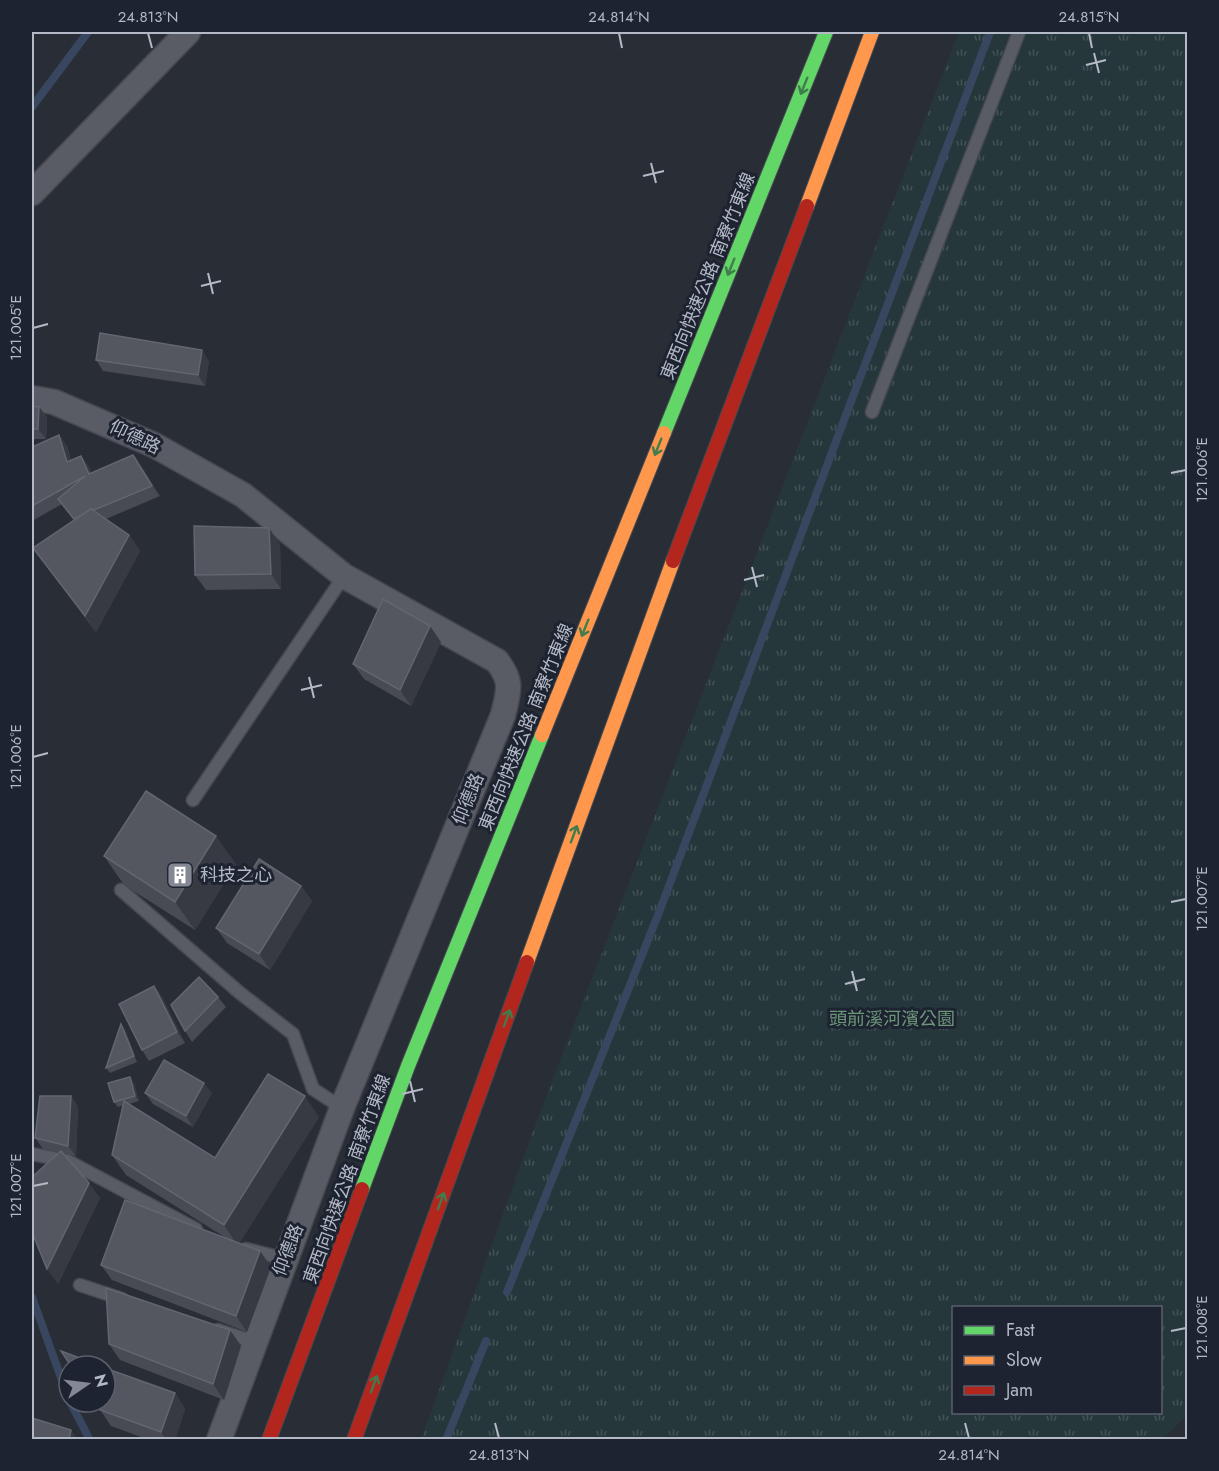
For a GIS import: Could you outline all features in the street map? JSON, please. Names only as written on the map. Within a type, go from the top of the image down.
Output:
[{"type":"highway","name":"東西向快速公路 南寮竹東線","points":[[269,1440],[408,1066],[826,32]]},
{"type":"highway","points":[[354,1440],[667,578],[872,32]]},
{"type":"street","points":[[32,193],[188,32]]},
{"type":"street","name":"仰德路","points":[[32,398],[54,402],[146,441],[243,495],[344,576],[497,661],[507,674],[508,692],[503,715],[342,1108],[219,1440]]},
{"type":"lane","points":[[872,412],[1019,32]]},
{"type":"lane","points":[[193,800],[344,576]]},
{"type":"lane","points":[[121,890],[240,993],[293,1034],[313,1089],[342,1108]]},
{"type":"lane","points":[[32,1154],[68,1161],[208,1236]]},
{"type":"lane","points":[[230,1244],[285,1259]]},
{"type":"lane","points":[[80,1285],[135,1303]]},
{"type":"lane","points":[[210,1328],[254,1342]]},
{"type":"green space","name":"頭前溪河濱公園","points":[[959,32],[1187,32],[1187,1415],[1162,1440],[421,1440],[539,1115]]},
{"type":"building","points":[[100,333],[202,350],[198,375],[96,360]]},
{"type":"building","points":[[32,406],[39,407],[38,429],[32,429]]},
{"type":"building","points":[[59,435],[67,462],[81,456],[89,474],[133,455],[152,486],[94,510],[91,509],[74,519],[58,499],[85,476],[32,506],[32,447]]},
{"type":"building","points":[[91,509],[129,535],[85,616],[33,548]]},
{"type":"building","points":[[194,526],[269,528],[271,574],[195,575]]},
{"type":"building","points":[[383,599],[430,626],[400,690],[353,664]]},
{"type":"building","points":[[146,791],[216,836],[175,902],[104,856]]},
{"type":"building","points":[[259,859],[301,886],[259,954],[216,928]]},
{"type":"building","points":[[199,977],[218,997],[185,1031],[171,1005]]},
{"type":"building","points":[[154,986],[177,1032],[142,1050],[119,1004]]},
{"type":"building","points":[[121,1024],[134,1056],[106,1068]]},
{"type":"building","points":[[164,1060],[204,1083],[186,1116],[145,1093]]},
{"type":"building","points":[[268,1074],[305,1096],[224,1225],[112,1155],[124,1101],[215,1158]]},
{"type":"building","points":[[130,1077],[135,1096],[114,1102],[108,1083]]},
{"type":"building","points":[[40,1096],[71,1096],[68,1146],[35,1138]]},
{"type":"building","points":[[61,1151],[89,1183],[47,1269],[32,1232],[32,1177]]},
{"type":"building","points":[[125,1200],[260,1251],[236,1316],[101,1265]]},
{"type":"building","points":[[106,1288],[230,1330],[213,1384],[109,1344]]},
{"type":"building","points":[[117,1372],[175,1393],[161,1432],[111,1414],[117,1414]]},
{"type":"building","points":[[32,1418],[71,1430],[69,1440],[32,1440]]},
{"type":"waterway","points":[[32,107],[88,32]]},
{"type":"waterway","points":[[507,1292],[658,915],[990,32]]},
{"type":"waterway","points":[[32,1297],[57,1367]]},
{"type":"waterway","points":[[446,1440],[486,1341]]},
{"type":"waterway","points":[[76,1414],[90,1440]]},
{"type":"traffic: fast","points":[[664,433],[826,32]]},
{"type":"traffic: fast","points":[[362,1189],[408,1066],[542,735]]},
{"type":"traffic: slow","points":[[807,206],[872,32]]},
{"type":"traffic: slow","points":[[542,735],[664,433]]},
{"type":"traffic: slow","points":[[527,962],[673,561]]},
{"type":"traffic: jam","points":[[673,561],[807,206]]},
{"type":"traffic: jam","points":[[354,1440],[527,962]]},
{"type":"traffic: jam","points":[[269,1440],[362,1189]]},
{"type":"place","name":"科技之心","points":[[180,875]]}]
